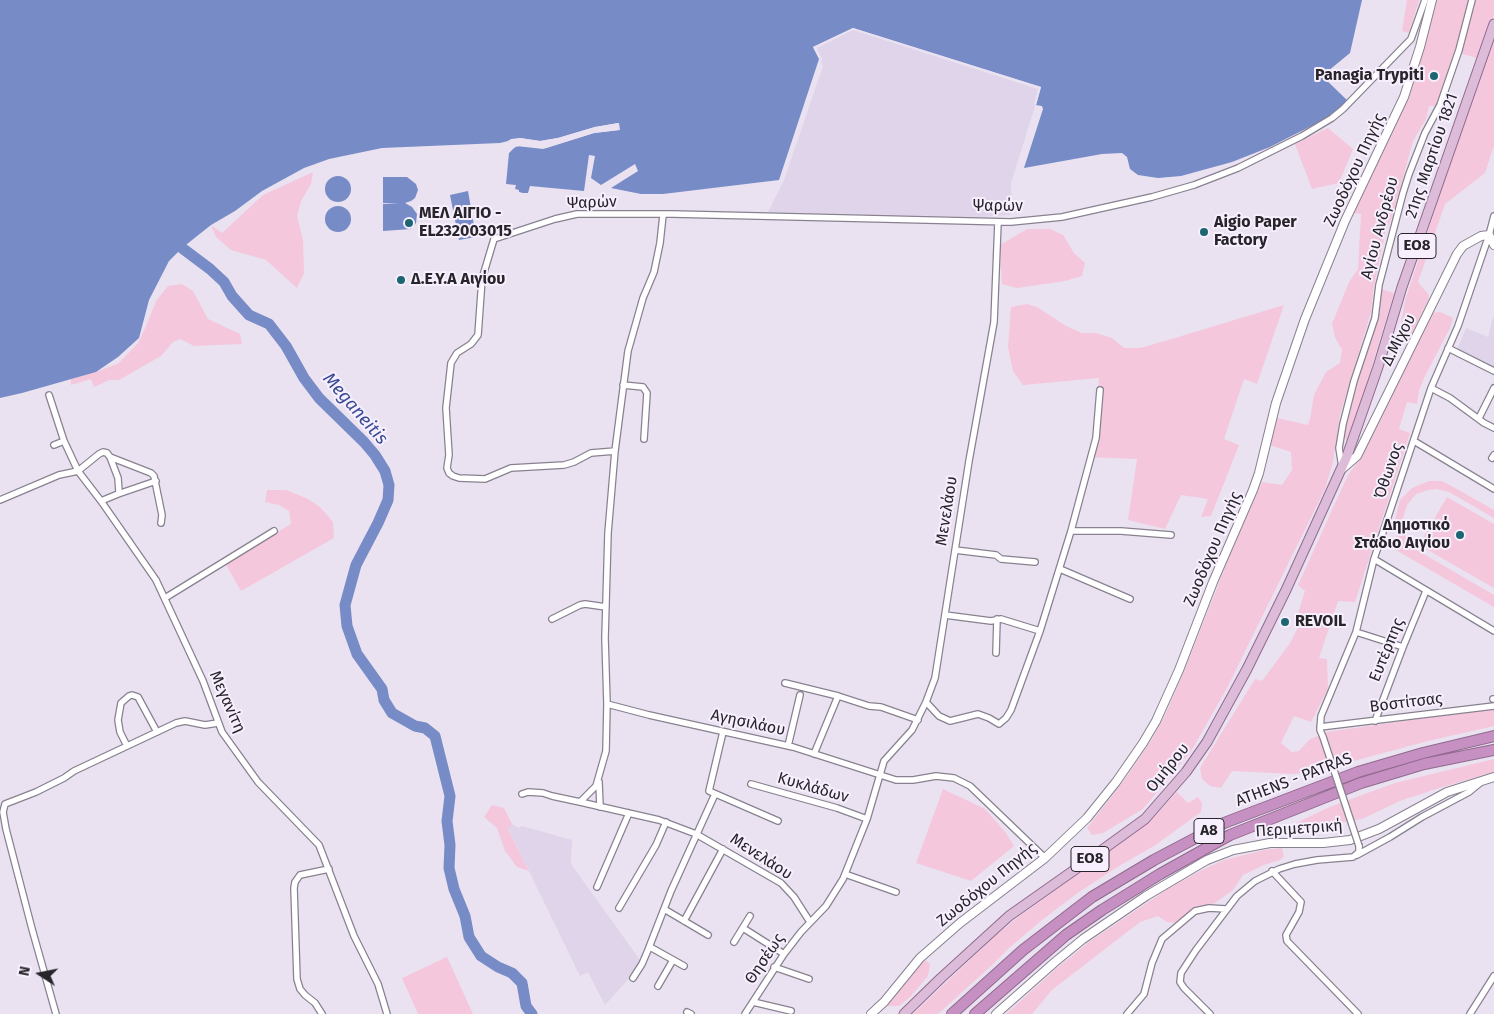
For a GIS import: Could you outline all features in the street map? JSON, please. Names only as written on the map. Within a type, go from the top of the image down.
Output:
[{"type":"highway","name":"ATHENS - PATRAS","points":[[952,1014],[1023,950],[1092,898],[1154,860],[1224,823],[1358,772],[1423,753],[1494,736]]},
{"type":"highway","name":"ATHENS - PATRAS","points":[[975,1014],[1066,936],[1102,910],[1160,874],[1230,835],[1361,783],[1424,764],[1494,750]]},
{"type":"main road","name":"Ζωοδόχου Πηγής","points":[[871,1014],[884,1002],[920,958],[968,917],[1045,858],[1087,818],[1104,798],[1142,743],[1167,698],[1213,582],[1253,490],[1281,386],[1305,319],[1345,221],[1404,97],[1420,48],[1432,0]]},
{"type":"main road","name":"21ης Μαρτίου 1821","points":[[1342,469],[1357,430],[1398,301],[1494,24]]},
{"type":"main road","name":"Δ.Μίχου","points":[[1342,469],[1357,456],[1457,254],[1463,246],[1481,236],[1492,236]]},
{"type":"main road","points":[[1492,236],[1494,245]]},
{"type":"main road","name":"Ομήρου","points":[[906,1014],[1009,916],[1145,819],[1186,772],[1207,742],[1247,669],[1342,469]]},
{"type":"main road","name":"Περιμετρική","points":[[996,1014],[1070,949],[1146,896],[1208,860],[1233,850],[1270,843],[1323,843],[1350,840],[1379,829],[1438,796],[1494,777]]},
{"type":"street","name":"Ψαρών","points":[[615,451],[591,453],[564,465],[511,468],[485,479],[459,478],[449,473],[447,468],[450,455],[446,408],[451,363],[457,353],[471,344],[478,335],[482,279],[494,239],[555,219],[577,214],[673,214],[998,222],[1062,217],[1152,197],[1215,177],[1324,124],[1343,109],[1411,39],[1425,0]]},
{"type":"street","name":"Αγίου Ανδρέου","points":[[1342,469],[1339,448],[1343,424],[1354,381],[1375,318],[1384,262],[1408,174],[1425,133],[1440,105],[1472,0]]},
{"type":"street","points":[[600,807],[599,780],[606,751],[608,533],[615,451],[630,343],[654,272],[660,244],[663,215]]},
{"type":"street","name":"Όθωνος","points":[[1320,727],[1321,716],[1356,632],[1374,559],[1431,388],[1458,326],[1492,236],[1494,216]]},
{"type":"street","name":"Μενελάου","points":[[522,794],[528,792],[543,793],[666,822],[696,834],[784,886],[794,897],[810,922],[826,906],[845,874],[867,819],[881,775],[881,768],[887,757],[907,738],[918,720],[935,678],[994,322],[998,222]]},
{"type":"street","points":[[1448,348],[1494,371]]},
{"type":"street","points":[[623,385],[642,387],[647,392],[644,439]]},
{"type":"street","points":[[1431,388],[1450,398],[1484,423],[1494,428]]},
{"type":"street","points":[[1479,418],[1494,388]]},
{"type":"street","points":[[926,702],[936,714],[953,721],[978,714],[999,724],[1012,710],[1040,632],[1071,530],[1096,438],[1100,390]]},
{"type":"street","name":"Μεγανίτη","points":[[49,395],[64,441],[78,471],[156,580],[203,681],[218,722],[226,737],[258,782],[316,841],[329,869],[354,936],[378,984],[387,1014]]},
{"type":"street","points":[[54,445],[64,441]]},
{"type":"street","points":[[1414,442],[1494,489]]},
{"type":"street","points":[[0,500],[59,475],[78,471],[101,452],[107,453],[110,457],[118,478],[118,494]]},
{"type":"street","points":[[110,457],[151,473],[156,480],[162,515],[161,523]]},
{"type":"street","points":[[101,501],[156,480]]},
{"type":"street","points":[[1071,530],[1171,535]]},
{"type":"street","points":[[165,598],[274,531]]},
{"type":"street","points":[[955,550],[996,554],[1000,559],[1034,562]]},
{"type":"street","points":[[1374,559],[1494,631]]},
{"type":"street","points":[[1060,569],[1130,599]]},
{"type":"street","name":"Ευτέρπης","points":[[1375,721],[1426,591]]},
{"type":"street","points":[[552,620],[580,605],[606,607]]},
{"type":"street","points":[[945,615],[991,621],[1001,619],[1040,632]]},
{"type":"street","points":[[996,654],[997,619]]},
{"type":"street","points":[[1356,632],[1403,647]]},
{"type":"street","points":[[785,683],[838,696],[918,720]]},
{"type":"street","points":[[127,746],[120,732],[118,720],[121,703],[132,694],[138,697],[157,732]]},
{"type":"street","points":[[788,746],[800,695]]},
{"type":"street","points":[[814,754],[838,696]]},
{"type":"street","name":"Αγησιλάου","points":[[607,704],[788,746],[900,781],[941,776],[958,779],[970,786],[1045,858]]},
{"type":"street","name":"Βοστίτσας","points":[[1320,727],[1494,706]]},
{"type":"street","points":[[56,1014],[6,829],[3,807],[10,801],[36,792],[74,771],[180,722],[188,721],[205,725],[218,722]]},
{"type":"street","points":[[1320,727],[1359,846],[1357,855]]},
{"type":"street","points":[[723,732],[709,789],[715,794],[778,821]]},
{"type":"street","points":[[1210,1014],[1184,988],[1180,982],[1181,973],[1226,909],[1246,888],[1272,872],[1295,864],[1353,857],[1468,792],[1484,779]]},
{"type":"street","points":[[580,802],[592,792],[599,780]]},
{"type":"street","name":"Κυκλάδων","points":[[751,784],[819,802],[867,819]]},
{"type":"street","points":[[633,978],[650,947],[664,909],[715,794]]},
{"type":"street","points":[[597,886],[629,813]]},
{"type":"street","points":[[619,908],[656,845],[666,822]]},
{"type":"street","points":[[684,921],[723,849]]},
{"type":"street","points":[[322,1014],[315,1003],[304,995],[300,989],[294,888],[295,882],[300,875],[329,869]]},
{"type":"street","points":[[1272,872],[1301,902],[1299,912],[1286,935],[1287,941],[1358,1014]]},
{"type":"street","points":[[845,874],[896,892]]},
{"type":"street","points":[[1127,1014],[1144,994],[1152,963],[1162,939],[1195,911],[1209,908],[1226,909]]},
{"type":"street","points":[[664,909],[708,934]]},
{"type":"street","points":[[734,942],[750,916]]},
{"type":"street","name":"Θησέως","points":[[745,1014],[774,967],[810,922]]},
{"type":"street","points":[[743,928],[784,954]]},
{"type":"street","points":[[650,947],[684,966]]},
{"type":"street","points":[[658,986],[673,960]]},
{"type":"street","points":[[774,967],[809,978]]},
{"type":"street","points":[[1470,1014],[1494,976]]},
{"type":"street","points":[[753,1002],[791,1011]]},
{"type":"shaded area","points":[[1407,0],[1419,0],[1409,33],[1402,31]]},
{"type":"shaded area","points":[[1435,0],[1494,0],[1494,15],[1477,58],[1455,52],[1436,106],[1429,106],[1426,119],[1413,141],[1393,214],[1385,234],[1374,286],[1371,312],[1340,415],[1333,462],[1325,489],[1226,690],[1191,751],[1143,809],[1103,833],[1092,835],[1087,828],[1125,779],[1152,739],[1166,713],[1232,550],[1262,482],[1282,485],[1292,470],[1291,452],[1270,445],[1277,418],[1308,425],[1314,395],[1326,372],[1340,363],[1342,350],[1335,337],[1332,324],[1349,282],[1358,269],[1361,214],[1353,213],[1415,78],[1425,46]]},
{"type":"shaded area","points":[[853,28],[1041,87],[1011,183],[1012,209],[1010,215],[980,217],[768,212],[784,180],[823,66],[813,47]]},
{"type":"shaded area","points":[[1494,39],[1494,145],[1485,173],[1445,204],[1418,282],[1428,294],[1429,299],[1409,339],[1405,342],[1402,340],[1400,328],[1405,301],[1462,127]]},
{"type":"shaded area","points":[[1328,128],[1353,149],[1339,183],[1312,189],[1295,144]]},
{"type":"shaded area","points":[[313,172],[311,184],[301,201],[297,216],[303,240],[304,273],[297,288],[266,260],[231,250],[216,237],[211,225],[222,233],[263,195]]},
{"type":"shaded area","points":[[1027,229],[1050,229],[1063,235],[1074,253],[1085,263],[1082,276],[1065,281],[1017,288],[1002,284],[1000,245]]},
{"type":"shaded area","points":[[182,284],[193,291],[208,319],[240,334],[242,344],[194,346],[180,339],[173,342],[161,356],[119,380],[109,380],[94,387],[91,379],[71,385],[71,379],[119,363],[138,343],[156,301],[168,286]]},
{"type":"shaded area","points":[[1381,289],[1394,293],[1361,402],[1347,440],[1344,436]]},
{"type":"shaded area","points":[[1027,304],[1037,307],[1066,326],[1082,333],[1096,333],[1112,338],[1124,348],[1140,348],[1284,305],[1257,384],[1244,379],[1224,439],[1239,445],[1211,516],[1201,517],[1208,499],[1181,495],[1165,529],[1128,520],[1137,459],[1089,457],[1096,424],[1099,378],[1023,385],[1013,371],[1008,347],[1011,307]]},
{"type":"shaded area","points":[[1440,312],[1453,318],[1450,328],[1424,378],[1417,404],[1407,402],[1399,429],[1410,433],[1355,602],[1338,601],[1319,658],[1327,659],[1328,689],[1311,722],[1294,716],[1281,743],[1292,752],[1299,751],[1309,740],[1327,732],[1494,708],[1494,726],[1428,741],[1313,772],[1292,774],[1232,771],[1221,788],[1210,786],[1202,779],[1200,768],[1255,679],[1262,681],[1290,643],[1301,622],[1296,620],[1305,591],[1298,585],[1348,475],[1361,458],[1375,424],[1431,313]]},
{"type":"shaded area","points":[[1493,317],[1494,369],[1457,350],[1466,328],[1488,337]]},
{"type":"shaded area","points":[[1429,481],[1442,481],[1494,510],[1494,518],[1449,492],[1437,489],[1428,490],[1416,494],[1407,505],[1402,521],[1406,538],[1415,549],[1494,595],[1494,607],[1394,549],[1399,540],[1395,529],[1395,520],[1400,500],[1412,488]]},
{"type":"shaded area","points":[[267,490],[286,490],[308,499],[320,507],[333,522],[334,538],[241,591],[225,563],[291,524],[289,511],[279,505],[265,502]]},
{"type":"shaded area","name":"Δημοτικό Στάδιο Αιγίου","points":[[1447,497],[1494,524],[1494,588],[1419,545]]},
{"type":"shaded area","points":[[1494,759],[1494,772],[1400,801],[1362,819],[1295,830],[1288,829],[1332,806],[1395,783]]},
{"type":"shaded area","points":[[943,789],[985,809],[1006,833],[1014,846],[971,881],[916,863]]},
{"type":"shaded area","points":[[1177,792],[1188,803],[1198,797],[1202,803],[1201,812],[1154,846],[1079,892],[1042,920],[938,1014],[913,1014],[994,937],[1017,918],[1135,833],[1155,816]]},
{"type":"shaded area","points":[[492,805],[504,808],[512,824],[508,829],[529,871],[517,867],[505,851],[497,828],[484,817]]},
{"type":"shaded area","points":[[512,824],[519,828],[522,826],[572,840],[571,864],[640,960],[633,974],[605,1005],[588,972],[580,976],[508,828]]},
{"type":"shaded area","points":[[1282,848],[1284,857],[1243,875],[1233,890],[1215,903],[1200,907],[1175,923],[1167,922],[1158,916],[1140,922],[1052,990],[1032,1014],[1006,1014],[1089,942],[1169,888],[1224,860],[1264,850]]},
{"type":"shaded area","points":[[447,957],[473,1014],[418,1014],[402,978]]},
{"type":"shaded area","points":[[925,960],[930,964],[928,976],[910,997],[899,1006],[888,1006],[889,1002],[915,968]]},
{"type":"water","points":[[0,0],[1362,0],[1350,53],[1322,76],[1347,100],[1344,104],[1327,118],[1270,147],[1232,162],[1181,176],[1158,178],[1138,175],[1130,169],[1127,157],[1122,153],[1102,154],[1024,168],[1043,109],[1042,106],[1036,105],[1041,87],[853,28],[813,47],[819,59],[779,180],[663,194],[641,194],[611,188],[638,171],[635,164],[601,185],[591,178],[595,156],[589,155],[584,191],[530,186],[528,193],[523,193],[515,189],[516,185],[506,184],[509,153],[515,147],[546,148],[594,133],[619,130],[618,123],[540,141],[520,138],[500,143],[382,148],[329,159],[304,168],[262,191],[235,211],[211,225],[182,248],[169,261],[149,300],[139,338],[118,357],[96,372],[0,398]]},
{"type":"water","points":[[338,176],[347,180],[351,189],[347,198],[338,202],[329,198],[325,189],[329,180]]},
{"type":"water","points":[[383,177],[407,177],[416,184],[418,190],[415,198],[405,203],[412,207],[417,214],[416,223],[411,229],[383,231],[383,204],[399,204],[383,203]]},
{"type":"water","points":[[468,191],[476,237],[459,240],[450,195]]},
{"type":"water","points":[[338,206],[347,210],[351,219],[347,228],[338,232],[329,228],[325,219],[329,210]]},
{"type":"pier","points":[[853,28],[1041,87],[1036,105],[1034,104],[1038,89],[853,30],[817,48],[822,59],[821,62],[813,47]]},
{"type":"pier","points":[[619,123],[620,130],[594,133],[543,149],[517,146],[509,153],[510,147],[516,144],[543,146],[569,140],[594,130],[617,126],[595,129],[558,140],[540,143],[520,141],[507,144],[511,139],[520,138],[540,141]]},
{"type":"waterway","name":"Meganeitis","points":[[182,248],[224,282],[232,296],[249,315],[269,324],[286,346],[304,378],[319,398],[364,442],[385,471],[389,485],[388,500],[356,565],[345,605],[347,626],[357,654],[382,689],[384,700],[392,713],[415,726],[425,728],[435,736],[450,796],[447,821],[450,845],[449,868],[454,889],[465,916],[469,937],[481,956],[512,973],[522,983],[526,1006],[532,1014]]},
{"type":"place","name":"Panagia Trypiti","points":[[1434,76]]},
{"type":"place","name":"ΜΕΛ ΑΙΓΙΟ - EL232003015","points":[[409,223]]},
{"type":"place","name":"Aigio Paper Factory","points":[[1204,232]]},
{"type":"place","name":"Δ.Ε.Υ.Α Αιγίου","points":[[401,280]]},
{"type":"place","name":"Δημοτικό Στάδιο Αιγίου","points":[[1460,535]]},
{"type":"place","name":"REVOIL","points":[[1285,622]]}]
